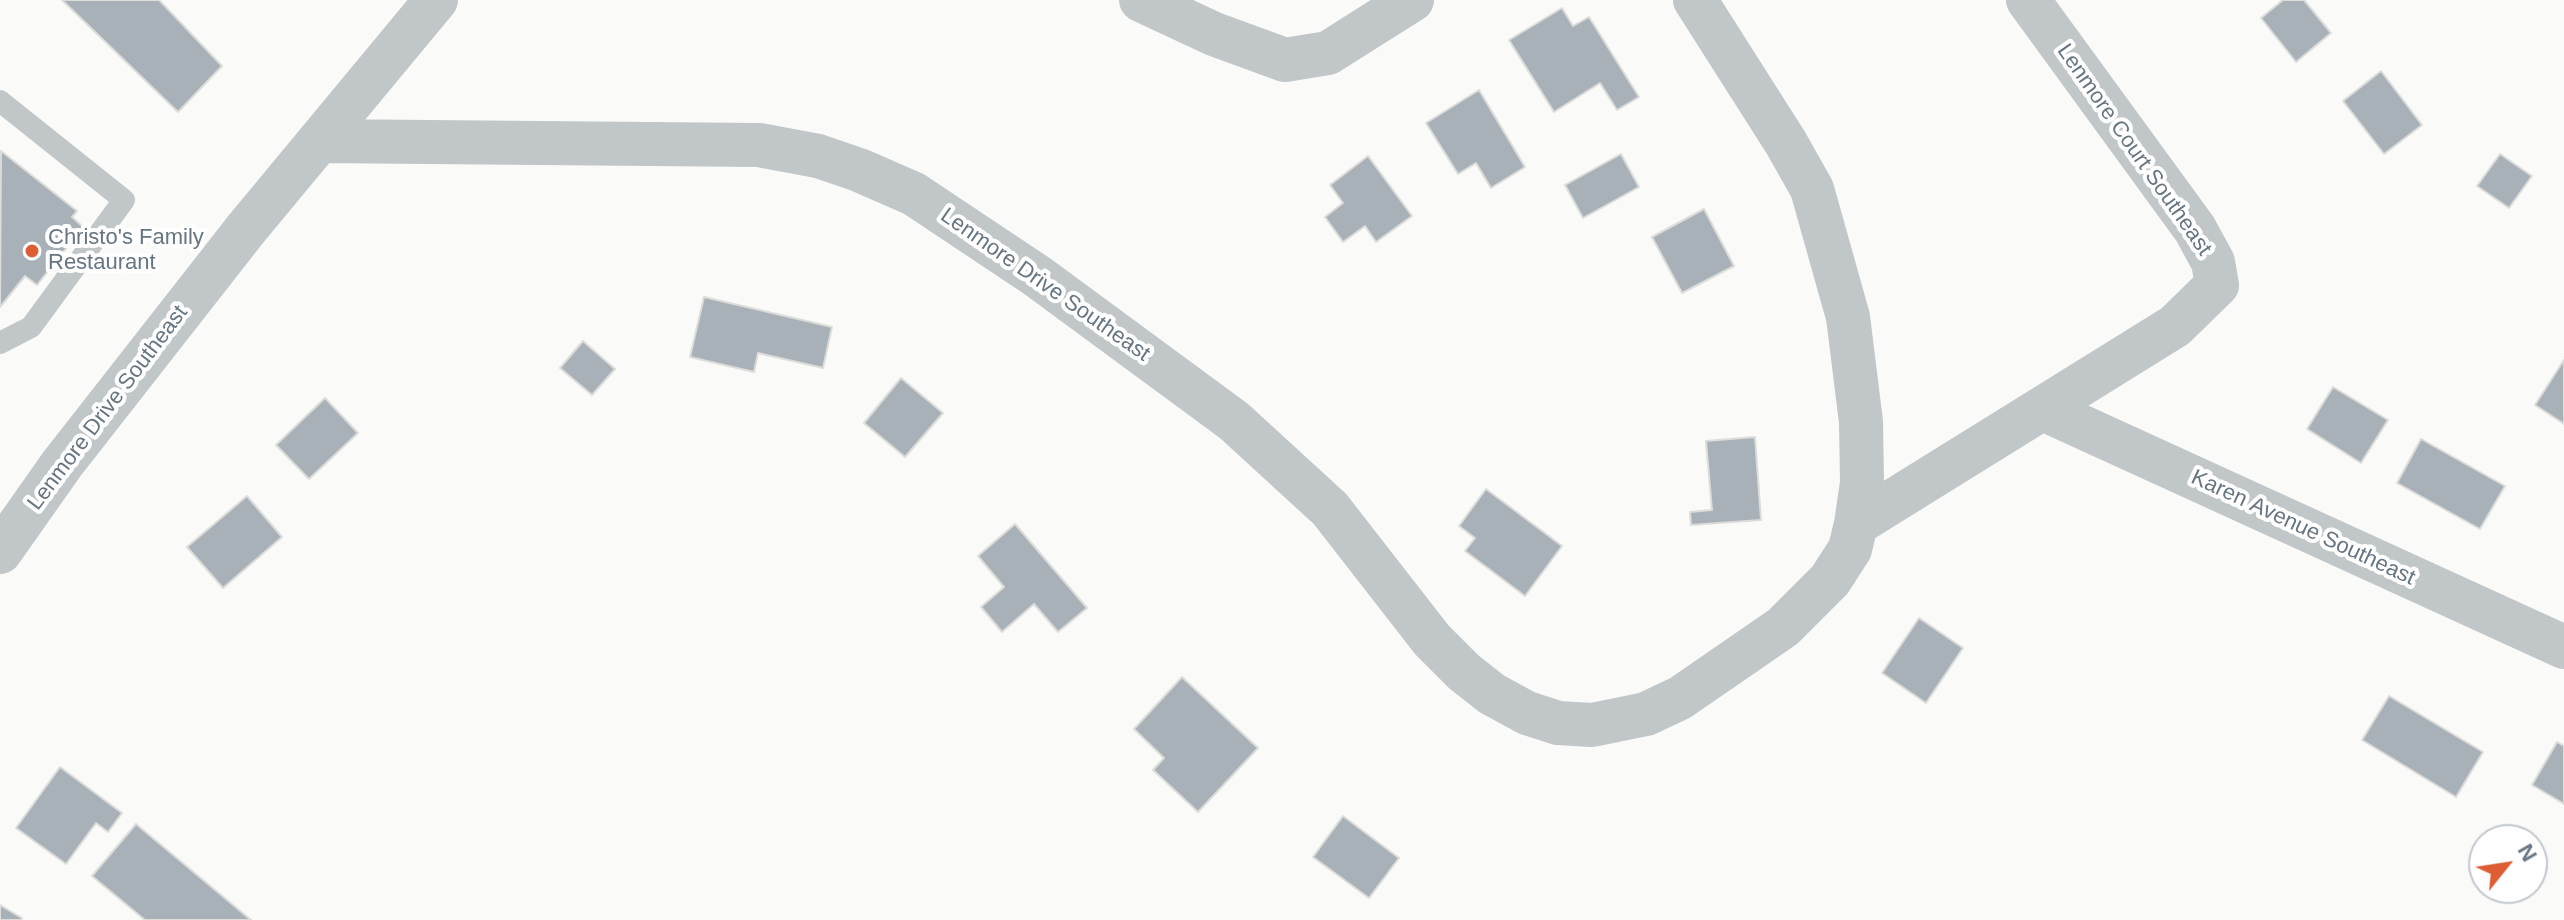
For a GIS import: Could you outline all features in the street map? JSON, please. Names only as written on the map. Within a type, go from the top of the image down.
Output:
[{"type":"street","points":[[319,141],[436,0]]},
{"type":"street","points":[[1141,0],[1214,34],[1285,60],[1328,53],[1412,0]]},
{"type":"street","name":"Lenmore Drive Southeast","points":[[0,552],[72,452],[246,229],[319,141],[759,145],[818,156],[914,194],[1037,276],[1234,421],[1330,509],[1432,640],[1464,672],[1504,701],[1527,713],[1558,723],[1592,725],[1646,714],[1680,698],[1783,627],[1830,580],[1850,549],[1862,483],[1861,422],[1850,332],[1812,189],[1695,0]]},
{"type":"street","name":"Lenmore Court Southeast","points":[[2028,0],[2195,229],[2213,262],[2217,285],[2175,326],[2043,409]]},
{"type":"street","points":[[1856,524],[2043,409]]},
{"type":"street","name":"Karen Avenue Southeast","points":[[2043,409],[2564,647]]},
{"type":"lane","points":[[0,101],[124,200],[31,327],[0,343]]},
{"type":"building","points":[[62,0],[159,0],[222,66],[178,112]]},
{"type":"building","points":[[2283,0],[2304,0],[2331,33],[2296,62],[2261,18]]},
{"type":"building","points":[[1562,8],[1573,26],[1589,17],[1639,97],[1617,110],[1600,83],[1554,112],[1509,40]]},
{"type":"building","points":[[2381,71],[2422,125],[2384,154],[2343,101]]},
{"type":"building","points":[[1479,90],[1525,167],[1491,188],[1476,163],[1458,174],[1426,123]]},
{"type":"building","name":"Christo's Family Restaurant","points":[[1,151],[77,211],[72,217],[83,227],[37,285],[25,276],[0,307]]},
{"type":"building","points":[[1621,154],[1639,187],[1583,218],[1565,185]]},
{"type":"building","points":[[2500,154],[2532,176],[2509,208],[2477,186]]},
{"type":"building","points":[[1368,156],[1412,216],[1376,242],[1365,226],[1343,242],[1325,217],[1343,203],[1330,185]]},
{"type":"building","points":[[1704,209],[1734,266],[1682,293],[1652,237]]},
{"type":"building","points":[[704,297],[832,327],[823,368],[758,353],[754,372],[690,357]]},
{"type":"building","points":[[583,341],[615,369],[592,395],[560,368]]},
{"type":"building","points":[[2564,360],[2564,424],[2535,405]]},
{"type":"building","points":[[901,378],[943,413],[905,457],[864,423]]},
{"type":"building","points":[[2333,387],[2388,420],[2361,463],[2307,429]]},
{"type":"building","points":[[325,398],[358,433],[309,479],[276,445]]},
{"type":"building","points":[[1755,437],[1761,520],[1691,525],[1690,512],[1712,510],[1706,441]]},
{"type":"building","points":[[2421,439],[2505,486],[2480,529],[2397,483]]},
{"type":"building","points":[[1486,489],[1562,546],[1525,596],[1465,551],[1475,538],[1459,526]]},
{"type":"building","points":[[247,496],[282,537],[223,588],[187,547]]},
{"type":"building","points":[[1015,524],[1087,608],[1058,632],[1034,604],[1002,632],[981,607],[1004,587],[978,556]]},
{"type":"building","points":[[1919,618],[1963,648],[1926,703],[1882,673]]},
{"type":"building","points":[[1182,677],[1258,748],[1198,812],[1153,770],[1164,758],[1134,729]]},
{"type":"building","points":[[2389,696],[2483,752],[2456,797],[2362,740]]},
{"type":"building","points":[[2557,742],[2564,746],[2564,804],[2532,785]]},
{"type":"building","points":[[60,767],[122,813],[108,832],[96,823],[66,864],[16,828]]},
{"type":"building","points":[[1343,816],[1399,858],[1369,898],[1313,857]]},
{"type":"building","points":[[136,824],[251,920],[145,920],[92,876]]},
{"type":"building","points":[[0,905],[22,918],[21,920],[0,920]]},
{"type":"place","name":"Christo's Family Restaurant","points":[[32,251]]}]
